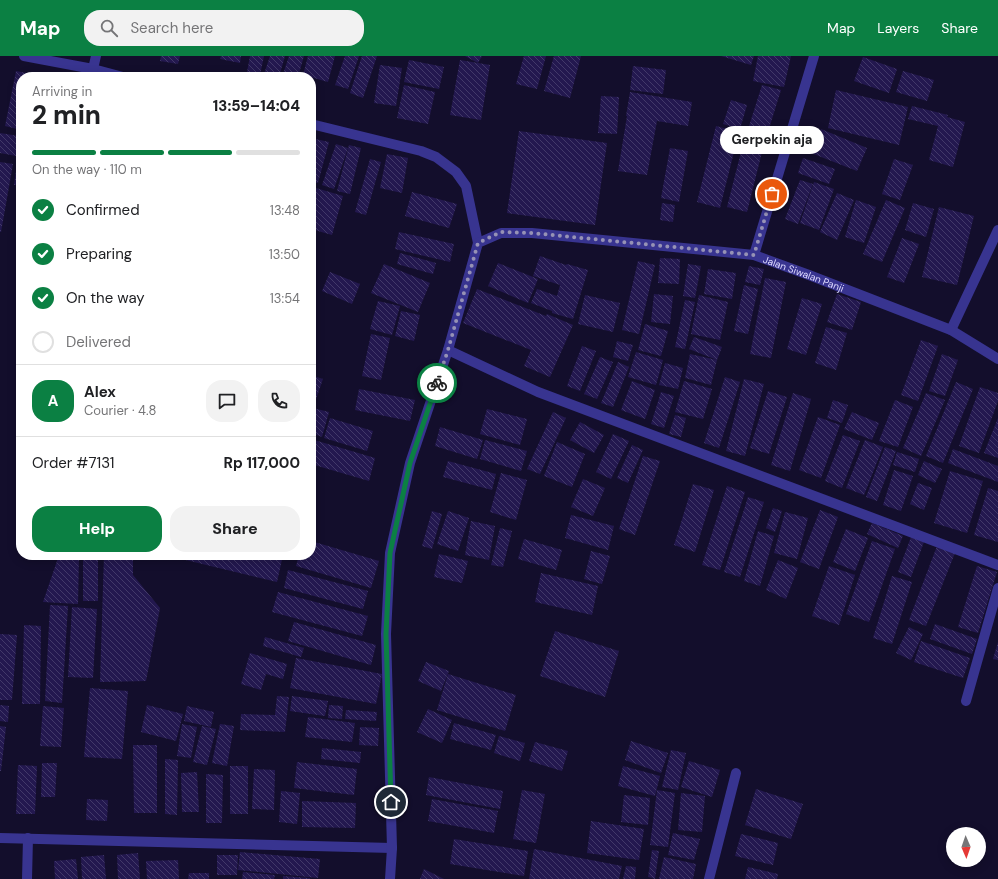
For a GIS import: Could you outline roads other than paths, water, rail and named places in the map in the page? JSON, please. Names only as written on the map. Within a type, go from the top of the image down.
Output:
[{"type":"street","points":[[24,56],[102,72]]},
{"type":"street","points":[[93,70],[96,56]]},
{"type":"street","points":[[754,255],[814,56]]},
{"type":"street","points":[[316,125],[421,151],[436,157],[456,172],[466,186],[478,243],[448,350],[410,463],[390,553],[386,634],[392,848],[390,879]]},
{"type":"street","points":[[952,330],[998,230]]},
{"type":"street","name":"Jalan Siwalan Panji","points":[[478,243],[501,232],[532,233],[754,255],[952,330],[998,359]]},
{"type":"street","points":[[448,350],[538,392],[998,565]]},
{"type":"street","points":[[966,700],[998,588]]},
{"type":"street","points":[[709,879],[736,773]]},
{"type":"street","points":[[0,838],[392,848]]},
{"type":"street","points":[[27,879],[28,838]]},
{"type":"place","name":"Gerpekin aja","points":[[772,194]]}]
